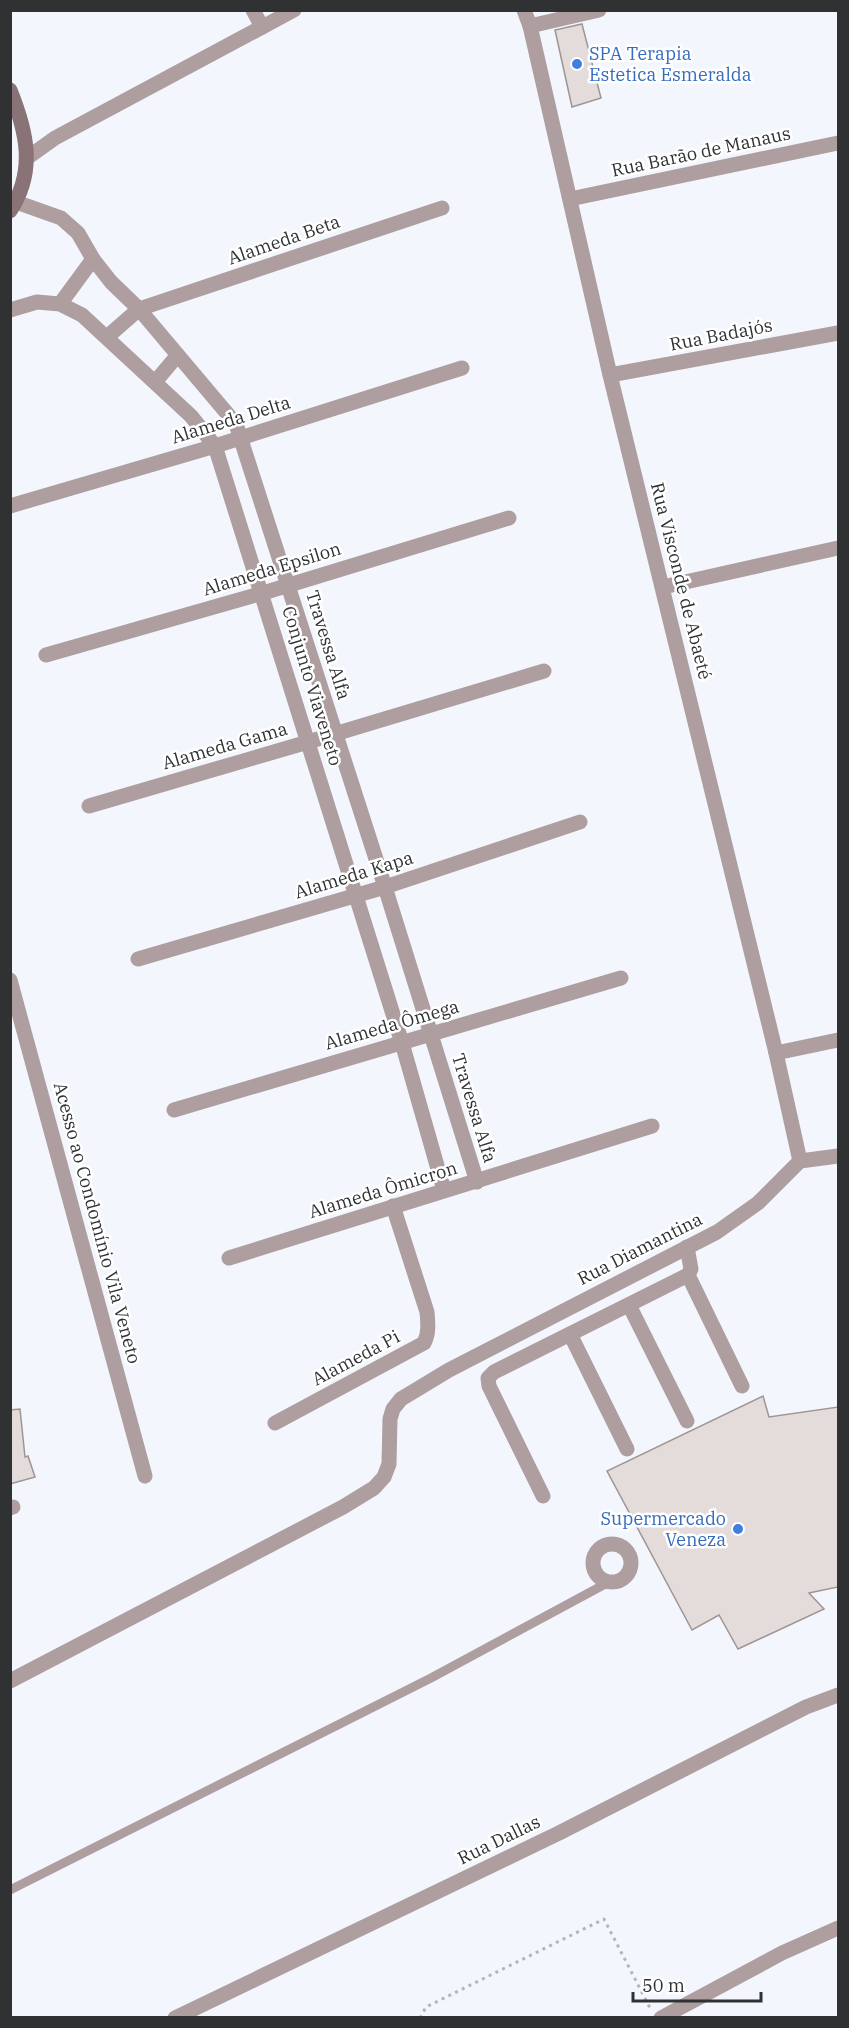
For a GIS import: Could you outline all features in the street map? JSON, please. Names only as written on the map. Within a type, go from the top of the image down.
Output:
[{"type":"main road","points":[[10,90],[25,135],[27,158],[24,180],[13,206]]},
{"type":"street","points":[[253,10],[262,27]]},
{"type":"street","points":[[27,158],[55,138],[294,10]]},
{"type":"street","name":"Rua Visconde de Abaeté","points":[[524,10],[530,26],[610,375],[776,1053],[800,1161]]},
{"type":"street","points":[[530,26],[599,10]]},
{"type":"street","name":"Rua Barão de Manaus","points":[[570,199],[838,143]]},
{"type":"street","name":"Travessa Alfa","points":[[13,206],[60,218],[78,233],[93,259],[111,282],[139,309],[236,424],[477,1182]]},
{"type":"street","name":"Alameda Beta","points":[[139,309],[442,208]]},
{"type":"street","points":[[60,304],[93,259]]},
{"type":"street","name":"Conjunto Viaveneto","points":[[10,310],[37,302],[60,304],[82,315],[191,416],[215,446],[357,895],[444,1190]]},
{"type":"street","points":[[107,337],[139,309]]},
{"type":"street","name":"Rua Badajós","points":[[610,375],[838,333]]},
{"type":"street","points":[[155,382],[177,356]]},
{"type":"street","name":"Alameda Delta","points":[[10,506],[215,446],[462,368]]},
{"type":"street","name":"Alameda Epsilon","points":[[46,655],[263,593],[509,518]]},
{"type":"street","points":[[663,587],[838,548]]},
{"type":"street","name":"Alameda Gama","points":[[89,806],[544,671]]},
{"type":"street","name":"Alameda Kapa","points":[[138,959],[385,887],[580,822]]},
{"type":"street","name":"Alameda Ômega","points":[[174,1110],[621,978]]},
{"type":"street","name":"Acesso ao Condomínio Vila Veneto","points":[[10,980],[146,1476]]},
{"type":"street","points":[[776,1053],[838,1040]]},
{"type":"street","name":"Alameda Ômicron","points":[[229,1258],[652,1126]]},
{"type":"street","points":[[800,1161],[838,1156]]},
{"type":"street","name":"Rua Diamantina","points":[[10,1681],[333,1512],[374,1488],[384,1477],[389,1464],[390,1419],[393,1409],[401,1399],[449,1370],[717,1232],[758,1203],[800,1161]]},
{"type":"street","name":"Alameda Pi","points":[[275,1423],[424,1343],[428,1324],[427,1312],[393,1206]]},
{"type":"street","points":[[543,1496],[489,1386],[488,1378],[494,1372],[688,1275],[691,1263],[687,1247]]},
{"type":"street","points":[[688,1275],[741,1386]]},
{"type":"street","points":[[629,1305],[687,1421]]},
{"type":"street","points":[[570,1334],[627,1449]]},
{"type":"street","name":"Rua Dallas","points":[[175,2018],[559,1833],[806,1707],[838,1695]]},
{"type":"street","points":[[656,2013],[838,1928]]},
{"type":"lane","points":[[10,1890],[431,1678],[609,1582]]},
{"type":"path","points":[[420,2018],[426,2007],[604,1919],[656,2013]]},
{"type":"building","name":"SPA Terapia Estetica Esmeralda","points":[[582,24],[601,98],[572,107],[555,30]]},
{"type":"building","name":"Supermercado Veneza","points":[[763,1396],[769,1417],[838,1407],[838,1587],[809,1593],[824,1609],[738,1649],[719,1615],[692,1630],[607,1471]]},
{"type":"building","points":[[20,1409],[25,1457],[28,1456],[35,1477],[10,1484],[10,1410]]},
{"type":"place","name":"SPA Terapia Estetica Esmeralda","points":[[577,64]]},
{"type":"place","name":"Supermercado Veneza","points":[[738,1529]]}]
